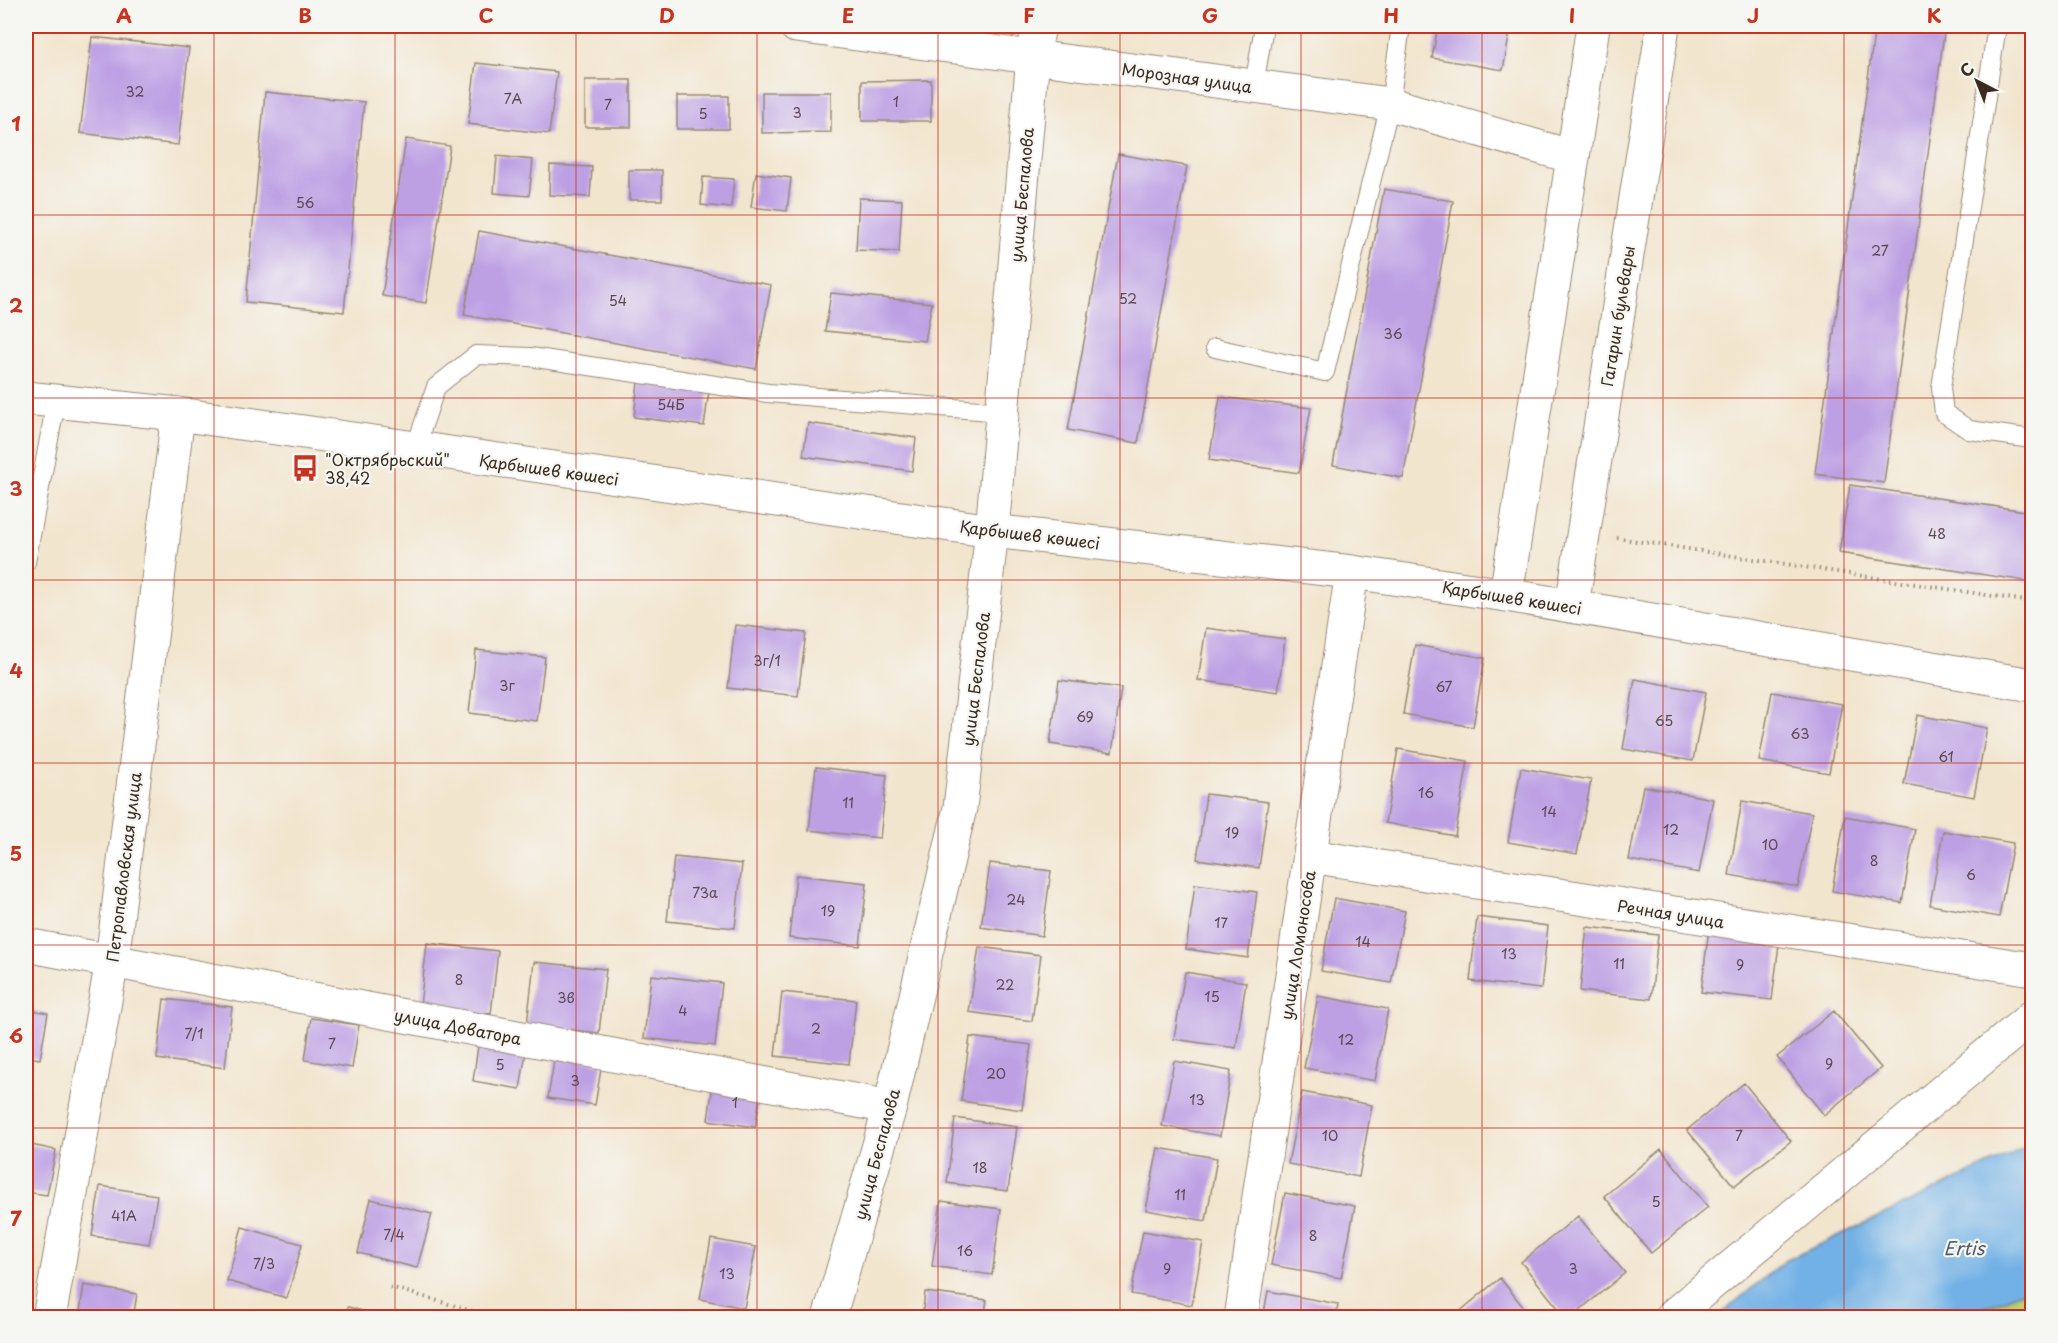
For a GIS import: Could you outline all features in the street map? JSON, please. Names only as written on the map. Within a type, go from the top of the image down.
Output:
[{"type":"street","name":"Морозная улица","points":[[796,26],[1036,41],[1254,86],[1390,104],[1573,157]]},
{"type":"street","points":[[1506,595],[1593,26]]},
{"type":"street","name":"Гагарин бульвары","points":[[1572,606],[1663,26]]},
{"type":"street","name":"улица Беспалова","points":[[829,1317],[890,1107],[960,808],[992,531],[1036,41]]},
{"type":"street","name":"Қарбышев көшесі","points":[[41,400],[178,414],[992,531],[1352,572],[1506,595],[2032,685]]},
{"type":"street","name":"Петропавловская улица","points":[[49,1317],[112,961],[178,414]]},
{"type":"street","name":"улица Ломоносова","points":[[1241,1317],[1352,572]]},
{"type":"street","name":"Речная улица","points":[[1310,856],[2032,969]]},
{"type":"street","name":"улица Доватора","points":[[26,945],[890,1107]]},
{"type":"street","points":[[1670,1317],[2032,1017]]},
{"type":"lane","points":[[1254,86],[1264,26]]},
{"type":"lane","points":[[1215,348],[1325,372],[1390,104],[1401,26]]},
{"type":"lane","points":[[1997,26],[1941,388],[1944,413],[1969,429],[2032,439]]},
{"type":"lane","points":[[415,449],[436,387],[476,355],[530,357],[768,393],[1003,412]]},
{"type":"lane","points":[[26,562],[41,400]]},
{"type":"path","points":[[1584,533],[2032,602]]},
{"type":"path","points":[[390,1287],[496,1317]]},
{"type":"green space","points":[[2032,1287],[2032,1317],[1964,1317]]},
{"type":"water","name":"Ertis","points":[[2032,1144],[2032,1287],[1964,1317],[1717,1317],[1785,1261]]},
{"type":"building","points":[[1438,26],[1511,26],[1503,70],[1432,58]]},
{"type":"building","points":[[1875,26],[1945,26],[1884,483],[1815,474]]},
{"type":"building","points":[[92,37],[189,48],[178,145],[80,133]]},
{"type":"building","points":[[476,63],[557,72],[549,134],[468,124]]},
{"type":"building","points":[[585,80],[631,80],[631,127],[585,127]]},
{"type":"building","points":[[931,80],[931,121],[862,121],[862,81]]},
{"type":"building","points":[[265,92],[364,102],[344,312],[246,302]]},
{"type":"building","points":[[762,92],[831,92],[831,132],[762,133]]},
{"type":"building","points":[[677,96],[729,96],[729,129],[677,129]]},
{"type":"building","points":[[406,139],[450,146],[426,303],[382,296]]},
{"type":"building","points":[[1118,154],[1187,166],[1138,443],[1068,430]]},
{"type":"building","points":[[497,156],[533,160],[529,196],[494,193]]},
{"type":"building","points":[[550,165],[592,167],[590,197],[549,195]]},
{"type":"building","points":[[629,170],[662,170],[662,200],[629,200]]},
{"type":"building","points":[[756,173],[791,178],[787,211],[751,207]]},
{"type":"building","points":[[703,177],[734,179],[731,208],[701,205]]},
{"type":"building","points":[[1384,189],[1453,201],[1403,478],[1333,465]]},
{"type":"building","points":[[859,198],[902,200],[899,252],[856,250]]},
{"type":"building","points":[[479,231],[771,285],[756,369],[464,315]]},
{"type":"building","points":[[831,293],[932,303],[925,341],[825,331]]},
{"type":"building","points":[[638,382],[709,391],[704,426],[634,417]]},
{"type":"building","points":[[1220,397],[1311,408],[1299,473],[1209,460]]},
{"type":"building","points":[[808,423],[916,438],[912,471],[803,456]]},
{"type":"building","points":[[1850,485],[2032,512],[2032,582],[1839,553]]},
{"type":"building","points":[[735,625],[806,633],[798,696],[728,688]]},
{"type":"building","points":[[1206,628],[1285,639],[1278,692],[1198,680]]},
{"type":"building","points":[[1415,645],[1485,658],[1473,727],[1403,714]]},
{"type":"building","points":[[476,650],[545,657],[537,721],[469,713]]},
{"type":"building","points":[[1635,679],[1706,692],[1693,761],[1623,749]]},
{"type":"building","points":[[1059,680],[1121,688],[1112,753],[1050,744]]},
{"type":"building","points":[[1772,692],[1842,704],[1829,773],[1759,761]]},
{"type":"building","points":[[1917,715],[1987,728],[1974,797],[1904,784]]},
{"type":"building","points":[[1398,749],[1468,761],[1455,836],[1385,823]]},
{"type":"building","points":[[816,767],[887,775],[880,838],[809,830]]},
{"type":"building","points":[[1521,768],[1591,780],[1577,854],[1508,842]]},
{"type":"building","points":[[1643,786],[1713,799],[1699,873],[1629,860]]},
{"type":"building","points":[[1206,794],[1268,802],[1259,868],[1197,859]]},
{"type":"building","points":[[1742,801],[1812,813],[1798,887],[1729,875]]},
{"type":"building","points":[[1845,816],[1915,829],[1902,903],[1832,891]]},
{"type":"building","points":[[1943,831],[2013,843],[1999,917],[1930,905]]},
{"type":"building","points":[[674,857],[742,864],[735,928],[667,921]]},
{"type":"building","points":[[990,863],[1051,871],[1042,936],[981,927]]},
{"type":"building","points":[[796,875],[867,883],[860,946],[789,938]]},
{"type":"building","points":[[1195,884],[1257,892],[1248,958],[1186,949]]},
{"type":"building","points":[[1334,898],[1405,911],[1391,983],[1321,971]]},
{"type":"building","points":[[1477,917],[1548,926],[1541,989],[1470,981]]},
{"type":"building","points":[[1587,927],[1658,935],[1651,999],[1580,991]]},
{"type":"building","points":[[1709,928],[1780,936],[1772,1000],[1701,992]]},
{"type":"building","points":[[427,943],[498,951],[491,1014],[420,1006]]},
{"type":"building","points":[[979,947],[1041,955],[1032,1021],[969,1012]]},
{"type":"building","points":[[534,962],[606,969],[599,1033],[527,1025]]},
{"type":"building","points":[[1185,972],[1246,982],[1236,1048],[1174,1039]]},
{"type":"building","points":[[651,975],[722,983],[715,1046],[644,1038]]},
{"type":"building","points":[[782,992],[856,1000],[849,1064],[775,1056]]},
{"type":"building","points":[[1318,996],[1388,1009],[1375,1081],[1304,1068]]},
{"type":"building","points":[[164,999],[232,1007],[225,1068],[157,1059]]},
{"type":"building","points":[[26,1009],[48,1013],[40,1059],[26,1057]]},
{"type":"building","points":[[1834,1011],[1881,1068],[1824,1115],[1777,1057]]},
{"type":"building","points":[[311,1018],[359,1025],[352,1068],[305,1060]]},
{"type":"building","points":[[970,1037],[1031,1045],[1022,1110],[961,1101]]},
{"type":"building","points":[[479,1039],[527,1046],[520,1089],[473,1081]]},
{"type":"building","points":[[555,1055],[602,1063],[595,1105],[548,1098]]},
{"type":"building","points":[[1174,1061],[1231,1071],[1220,1136],[1162,1126]]},
{"type":"building","points":[[714,1078],[762,1085],[755,1127],[708,1120]]},
{"type":"building","points":[[1744,1083],[1791,1141],[1734,1186],[1687,1130]]},
{"type":"building","points":[[1302,1092],[1372,1105],[1359,1177],[1288,1164]]},
{"type":"building","points":[[955,1118],[1017,1127],[1008,1191],[947,1183]]},
{"type":"building","points":[[26,1144],[56,1150],[47,1195],[26,1192]]},
{"type":"building","points":[[1158,1148],[1217,1158],[1206,1221],[1146,1210]]},
{"type":"building","points":[[1661,1149],[1708,1207],[1651,1253],[1604,1196]]},
{"type":"building","points":[[100,1186],[157,1195],[149,1244],[92,1236]]},
{"type":"building","points":[[1285,1193],[1355,1206],[1341,1278],[1271,1265]]},
{"type":"building","points":[[371,1199],[432,1214],[417,1268],[358,1253]]},
{"type":"building","points":[[941,1201],[1001,1209],[992,1275],[932,1266]]},
{"type":"building","points":[[1578,1216],[1625,1273],[1570,1318],[1566,1318],[1521,1262]]},
{"type":"building","points":[[242,1227],[302,1244],[287,1298],[227,1281]]},
{"type":"building","points":[[1143,1231],[1203,1242],[1192,1305],[1131,1294]]},
{"type":"building","points":[[711,1239],[756,1247],[744,1308],[700,1299]]},
{"type":"building","points":[[1500,1278],[1532,1318],[1452,1318]]},
{"type":"building","points":[[84,1285],[137,1294],[133,1318],[79,1318]]},
{"type":"building","points":[[1268,1291],[1338,1304],[1336,1318],[1263,1318]]},
{"type":"building","points":[[925,1292],[987,1300],[984,1318],[922,1318]]},
{"type":"building","points":[[348,1307],[385,1317],[385,1318],[345,1318]]},
{"type":"place","name":"\"Октрябрьский\" 38,42","points":[[305,468]]}]
